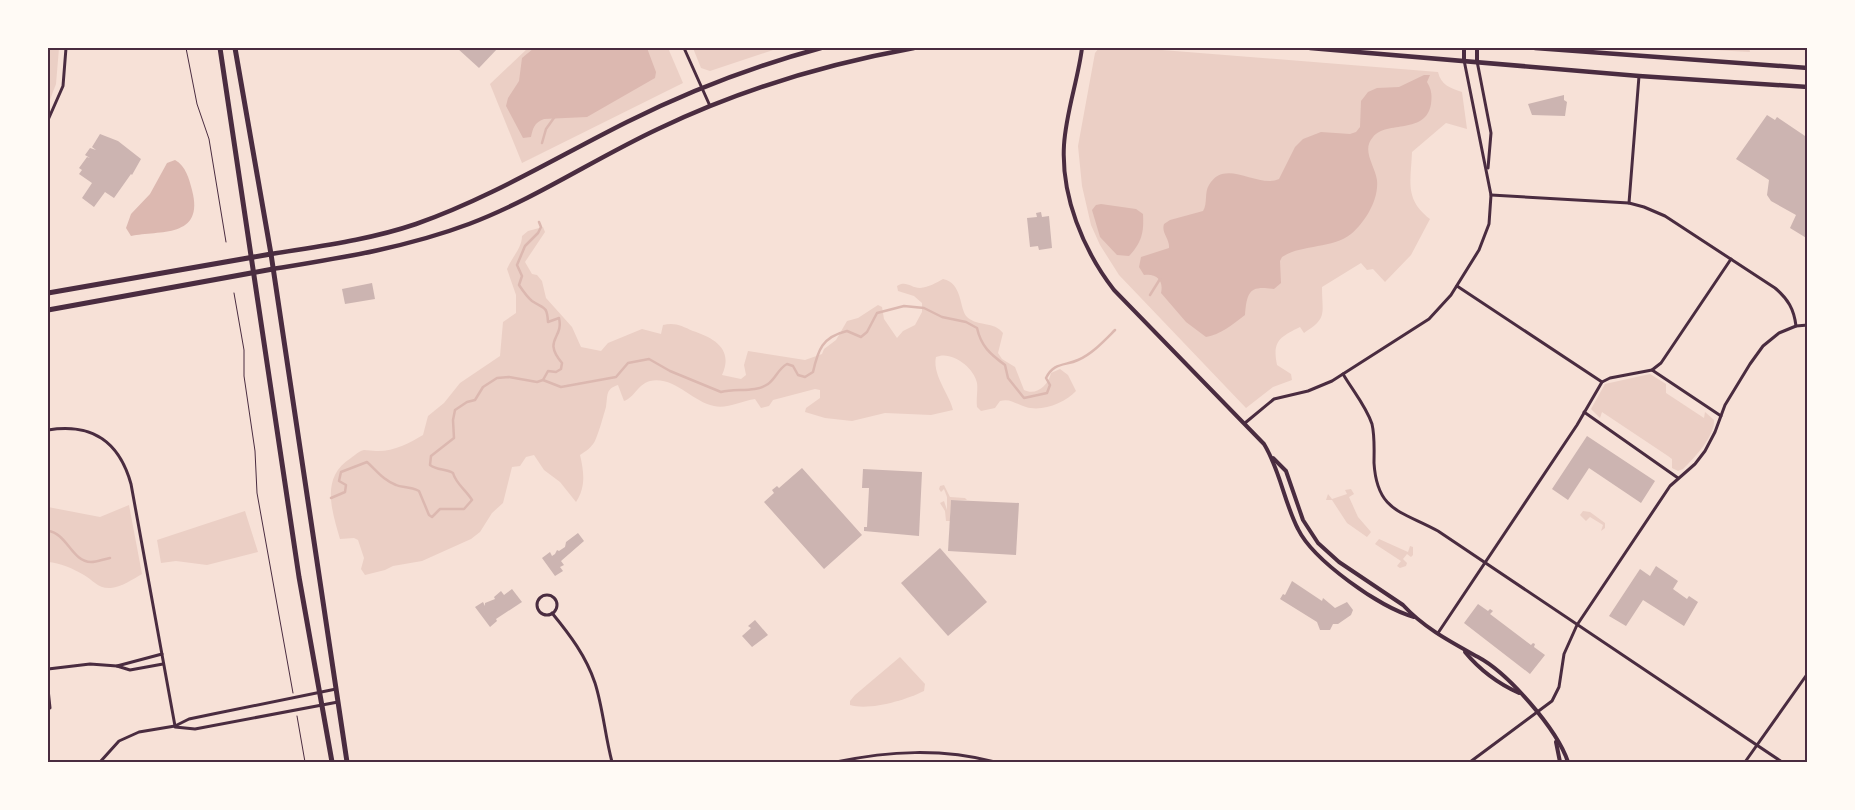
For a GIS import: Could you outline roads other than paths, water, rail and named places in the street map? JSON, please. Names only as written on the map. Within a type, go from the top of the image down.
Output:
[{"type":"main road","points":[[220,48],[299,577],[332,762]]},
{"type":"main road","points":[[235,48],[272,254],[347,762]]},
{"type":"main road","points":[[48,293],[372,237],[435,217],[494,192],[627,122],[702,88],[753,68],[821,48]]},
{"type":"main road","points":[[48,310],[405,245],[454,229],[529,198],[657,129],[710,106],[825,68],[914,48]]},
{"type":"main road","points":[[1310,48],[1639,76],[1808,87]]},
{"type":"main road","points":[[1534,48],[1808,68]]},
{"type":"street","points":[[48,120],[63,86],[66,48]]},
{"type":"street","points":[[684,48],[710,106]]},
{"type":"street","points":[[1082,48],[1066,132],[1064,158],[1071,204],[1080,231],[1096,263],[1114,290],[1245,423],[1286,471],[1303,520],[1318,543],[1339,562],[1403,605],[1414,617],[1464,651],[1478,657],[1502,675],[1538,713],[1568,762]]},
{"type":"street","points":[[1245,423],[1274,399],[1308,391],[1343,374],[1429,319],[1457,286],[1485,236],[1492,208],[1488,171],[1469,91],[1464,48]]},
{"type":"street","points":[[1477,48],[1477,61],[1491,133],[1488,171]]},
{"type":"street","points":[[1629,203],[1639,76]]},
{"type":"street","points":[[1491,195],[1629,203],[1657,211],[1775,288],[1786,298],[1794,314],[1796,326]]},
{"type":"street","points":[[1438,633],[1602,382],[1610,378],[1652,370],[1661,363],[1731,259]]},
{"type":"street","points":[[1457,286],[1602,382]]},
{"type":"street","points":[[1470,762],[1505,734],[1538,713],[1552,701],[1559,687],[1564,654],[1577,625],[1665,493],[1678,478],[1695,464],[1705,450],[1738,385],[1763,346],[1779,333],[1796,326],[1808,325]]},
{"type":"street","points":[[1652,370],[1721,416]]},
{"type":"street","points":[[1343,374],[1360,401],[1372,426],[1376,478],[1382,496],[1401,514],[1438,531],[1782,762]]},
{"type":"street","points":[[1584,412],[1678,478]]},
{"type":"street","points":[[48,430],[67,427],[87,431],[104,439],[114,449],[125,466],[131,484],[175,726]]},
{"type":"street","points":[[1272,456],[1294,520],[1313,552],[1398,613],[1414,617]]},
{"type":"street","points":[[547,595],[555,599],[556,607],[552,613],[546,615],[539,611],[537,604],[540,598],[547,595]]},
{"type":"street","points":[[552,613],[580,650],[590,672],[598,694],[612,762]]},
{"type":"street","points":[[1464,651],[1474,663],[1505,687],[1520,694]]},
{"type":"street","points":[[117,666],[162,654]]},
{"type":"street","points":[[48,669],[90,664],[117,666],[130,670],[163,664]]},
{"type":"street","points":[[1745,762],[1808,674]]},
{"type":"street","points":[[48,689],[50,708]]},
{"type":"street","points":[[100,762],[119,741],[128,736],[175,726],[189,719],[336,689]]},
{"type":"street","points":[[175,726],[195,728],[338,702]]},
{"type":"street","points":[[1556,740],[1560,762]]},
{"type":"street","points":[[836,762],[882,754],[919,752],[955,754],[995,762]]},
{"type":"waterway","points":[[542,143],[546,129],[556,115]]},
{"type":"waterway","points":[[539,222],[541,227],[538,233],[525,246],[517,265],[522,276],[519,285],[525,294],[546,310],[548,322],[559,318],[560,325],[554,349],[562,363],[561,369],[556,372],[548,371],[543,380]]},
{"type":"waterway","points":[[1150,295],[1160,279]]},
{"type":"waterway","points":[[331,498],[345,492],[346,485],[339,481],[341,472],[367,462],[391,483],[419,491],[429,515],[432,517],[440,509],[464,509],[472,500],[456,480],[453,473],[430,465],[431,456],[454,438],[453,420],[455,410],[467,402],[475,400],[483,387],[497,378],[509,377],[537,382],[543,380],[561,387],[616,377],[628,363],[649,359],[670,371],[721,392],[763,387],[787,364],[793,366],[798,375],[805,377],[813,372],[819,351],[832,337],[847,331],[861,337],[867,332],[877,313],[904,306],[924,308],[942,317],[966,322],[977,328],[984,345],[1005,365],[1008,378],[1024,398],[1047,393],[1050,385],[1046,378],[1053,369],[1078,360],[1088,354],[1115,330]]},
{"type":"waterway","points":[[48,531],[60,537],[84,561],[93,562],[110,558]]}]
